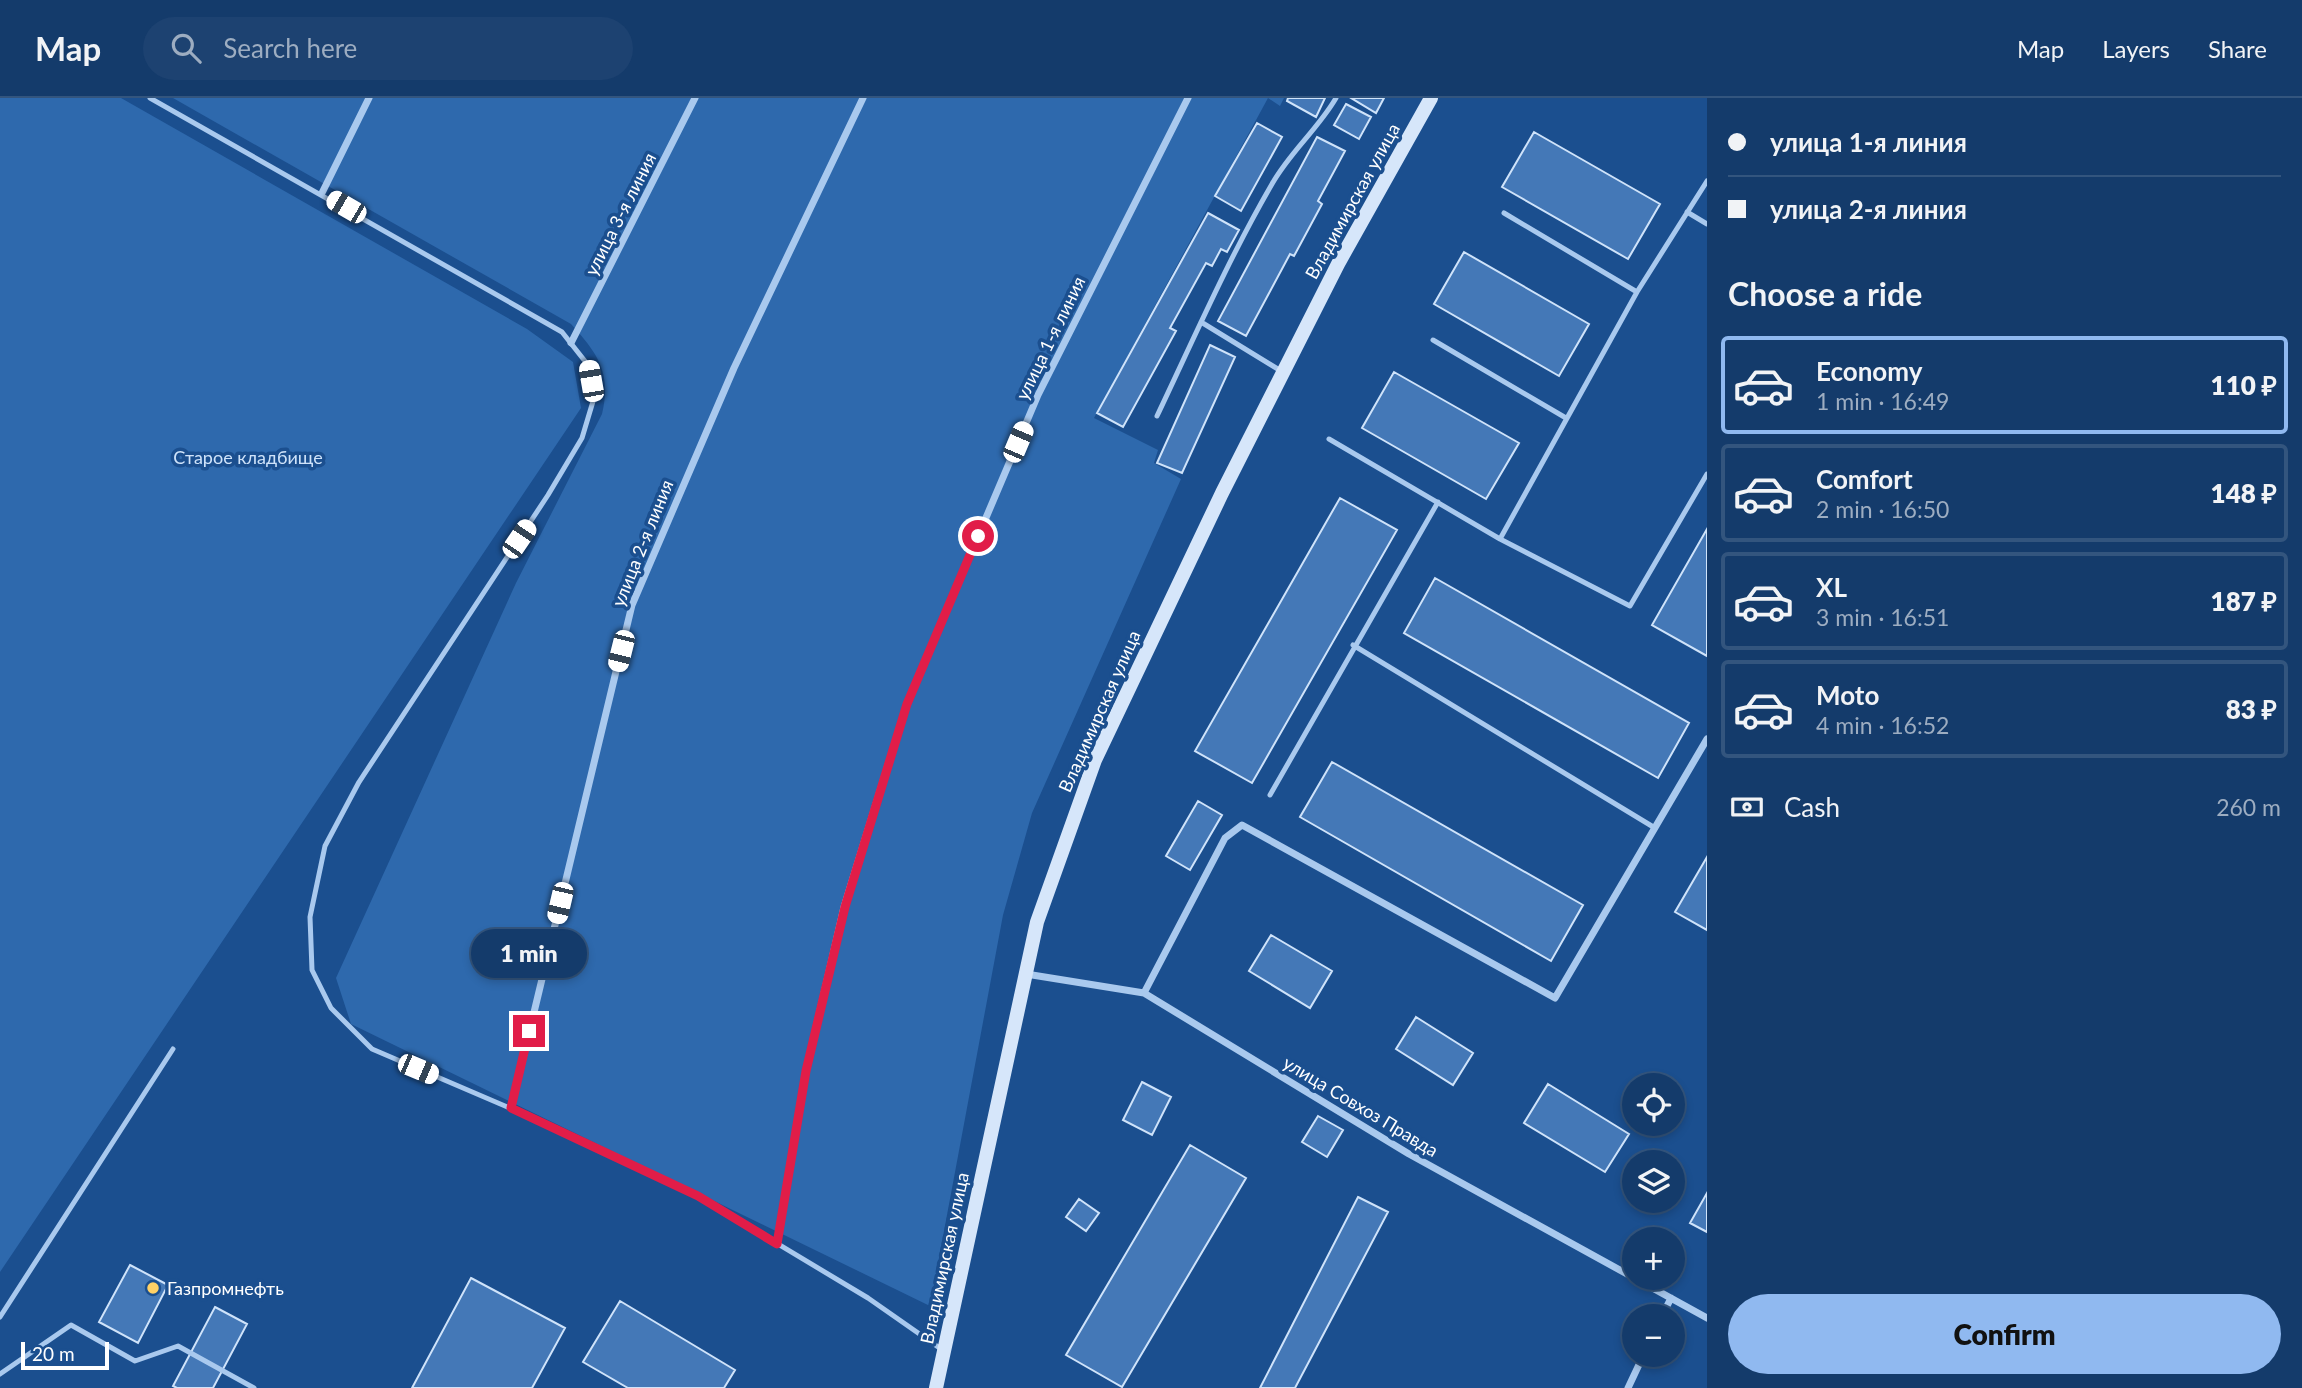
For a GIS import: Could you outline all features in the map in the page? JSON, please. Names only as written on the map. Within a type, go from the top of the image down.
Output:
[{"type":"street","points":[[322,194],[369,98]]},
{"type":"street","name":"улица 3-я линия","points":[[570,343],[695,98]]},
{"type":"street","name":"улица 2-я линия","points":[[511,1108],[632,605],[729,380],[863,98]]},
{"type":"street","name":"улица 1-я линия","points":[[777,1244],[806,1071],[838,933],[907,704],[1038,395],[1188,98]]},
{"type":"street","name":"Владимирская улица","points":[[936,1388],[1037,922],[1095,760],[1338,264],[1431,98]]},
{"type":"street","points":[[1144,993],[1225,838],[1242,825],[1555,998],[1707,739]]},
{"type":"street","name":"улица Совхоз Правда","points":[[1025,974],[1144,993],[1409,1154],[1707,1318]]},
{"type":"street","points":[[1668,1304],[1671,1298]]},
{"type":"street","points":[[1628,1388],[1638,1367]]},
{"type":"lane","points":[[150,98],[562,332],[588,365],[594,398],[582,438],[548,495],[359,782],[325,846],[310,917],[312,970],[331,1008],[372,1049],[511,1108],[698,1196],[868,1297],[944,1351]]},
{"type":"lane","points":[[1157,416],[1272,182],[1336,98]]},
{"type":"lane","points":[[1500,539],[1637,292],[1707,181]]},
{"type":"lane","points":[[1687,212],[1707,225]]},
{"type":"lane","points":[[1504,213],[1637,292]]},
{"type":"lane","points":[[1201,323],[1283,373]]},
{"type":"lane","points":[[1433,340],[1566,418]]},
{"type":"lane","points":[[1329,439],[1500,539],[1630,606],[1707,474]]},
{"type":"lane","points":[[1270,795],[1353,645],[1438,502]]},
{"type":"lane","points":[[1353,645],[1655,828]]},
{"type":"lane","points":[[0,1317],[173,1049]]},
{"type":"lane","points":[[0,1374],[71,1325],[135,1361],[178,1346],[254,1388]]},
{"type":"green space","name":"Старое кладбище","points":[[0,98],[121,98],[527,329],[573,362],[581,408],[0,1272]]},
{"type":"green space","points":[[173,98],[1268,98],[1094,418],[1158,450],[1154,463],[1181,479],[1032,813],[1003,915],[930,1306],[351,1024],[336,978],[516,583],[602,414],[605,399],[603,375],[595,354],[571,324]]},
{"type":"green space","points":[[1268,98],[1284,98],[1280,106]]},
{"type":"building","points":[[1288,98],[1325,98],[1316,117],[1287,101]]},
{"type":"building","points":[[1351,98],[1384,98],[1376,113]]},
{"type":"building","points":[[1346,104],[1371,117],[1359,139],[1334,125]]},
{"type":"building","points":[[1257,123],[1282,137],[1241,211],[1215,196]]},
{"type":"building","points":[[1534,132],[1660,204],[1628,259],[1502,187]]},
{"type":"building","points":[[1317,137],[1345,151],[1318,201],[1322,204],[1294,256],[1290,254],[1246,336],[1218,321]]},
{"type":"building","points":[[1208,213],[1239,230],[1227,252],[1221,249],[1212,266],[1206,263],[1170,328],[1176,331],[1123,427],[1097,413]]},
{"type":"building","points":[[1464,252],[1589,324],[1559,376],[1434,304]]},
{"type":"building","points":[[1210,345],[1235,357],[1182,473],[1157,463]]},
{"type":"building","points":[[1394,372],[1519,443],[1486,499],[1362,428]]},
{"type":"building","points":[[1340,498],[1397,530],[1252,783],[1195,751]]},
{"type":"building","points":[[1707,529],[1707,656],[1652,625]]},
{"type":"building","points":[[1435,578],[1689,723],[1658,778],[1404,633]]},
{"type":"building","points":[[1332,762],[1583,905],[1551,961],[1300,817]]},
{"type":"building","points":[[1198,801],[1222,815],[1190,870],[1166,856]]},
{"type":"building","points":[[1707,857],[1707,930],[1675,912]]},
{"type":"building","points":[[1271,935],[1332,971],[1310,1008],[1249,971]]},
{"type":"building","points":[[1416,1017],[1473,1053],[1453,1085],[1396,1049]]},
{"type":"building","points":[[1142,1082],[1171,1097],[1152,1135],[1123,1120]]},
{"type":"building","points":[[1548,1084],[1622,1130],[1622,1136],[1628,1136],[1605,1172],[1524,1123]]},
{"type":"building","points":[[1318,1116],[1343,1130],[1327,1157],[1302,1142]]},
{"type":"building","points":[[1190,1145],[1246,1178],[1122,1387],[1066,1355]]},
{"type":"building","points":[[1707,1193],[1707,1232],[1690,1223]]},
{"type":"building","points":[[1358,1197],[1388,1212],[1295,1388],[1260,1388]]},
{"type":"building","points":[[1079,1199],[1099,1213],[1086,1231],[1066,1217]]},
{"type":"building","points":[[130,1265],[168,1285],[138,1343],[99,1322]]},
{"type":"building","points":[[471,1278],[565,1328],[532,1388],[412,1388]]},
{"type":"building","points":[[620,1301],[735,1370],[724,1388],[628,1388],[583,1362]]},
{"type":"building","points":[[215,1307],[247,1324],[213,1388],[173,1386]]},
{"type":"place","name":"Газпромнефть","points":[[153,1288]]},
{"type":"route","points":[[529,1031],[511,1108],[698,1196],[777,1244],[806,1071],[845,907],[907,704],[978,536]]}]
